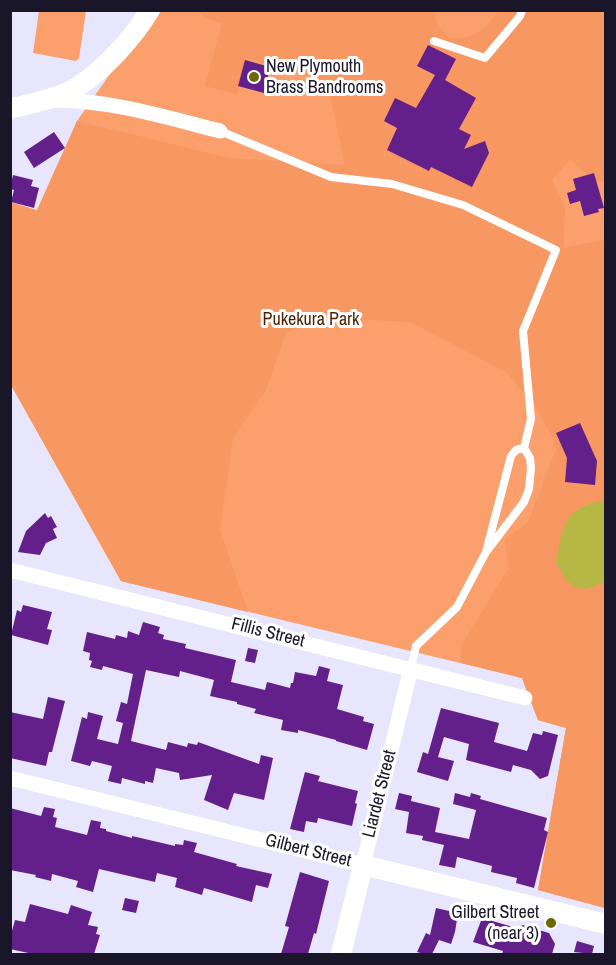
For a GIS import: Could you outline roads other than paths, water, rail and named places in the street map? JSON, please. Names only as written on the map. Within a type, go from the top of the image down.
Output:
[{"type":"street","points":[[10,108],[44,100],[76,87],[117,53],[150,10]]},
{"type":"street","points":[[44,100],[72,100],[137,110],[220,131]]},
{"type":"street","name":"Fillis Street","points":[[10,570],[525,698]]},
{"type":"street","name":"Liardet Street","points":[[341,954],[411,668]]},
{"type":"street","name":"Gilbert Street","points":[[10,778],[606,924]]},
{"type":"lane","points":[[434,40],[485,58],[520,16],[522,10]]},
{"type":"lane","points":[[220,131],[331,177],[392,184],[463,205],[556,250],[523,332],[531,419],[524,448],[530,458],[529,489],[524,502],[486,552],[457,607],[416,646],[411,668]]},
{"type":"lane","points":[[486,552],[511,456],[516,450],[524,448]]},
{"type":"place","name":"New Plymouth Brass Bandrooms","points":[[254,77]]},
{"type":"place","name":"Gilbert Street (near 3)","points":[[551,923]]},
{"type":"park label","name":"Pukekura Park","points":[[311,320]]}]
